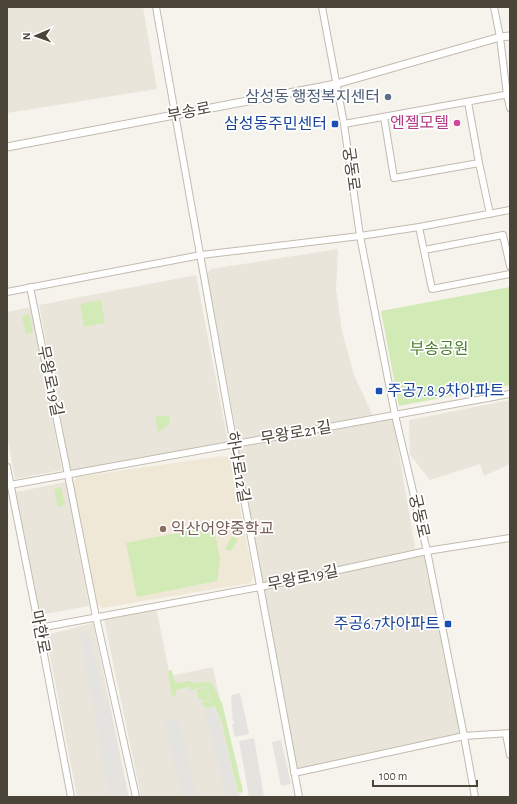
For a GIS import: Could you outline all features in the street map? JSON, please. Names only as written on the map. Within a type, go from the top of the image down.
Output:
[{"type":"street","name":"하나로12길","points":[[156,7],[234,445],[299,797]]},
{"type":"street","name":"궁동로","points":[[322,7],[344,124],[360,236],[395,415],[427,551],[475,797]]},
{"type":"street","points":[[494,7],[500,37],[510,108]]},
{"type":"street","name":"부송로","points":[[7,147],[336,84],[500,37],[510,36]]},
{"type":"street","points":[[344,124],[509,95]]},
{"type":"street","points":[[468,102],[490,214]]},
{"type":"street","points":[[384,118],[394,178],[479,163]]},
{"type":"street","points":[[7,292],[201,255],[360,236],[510,210]]},
{"type":"street","points":[[418,227],[432,289],[510,274]]},
{"type":"street","points":[[424,250],[504,235],[510,266]]},
{"type":"street","name":"무왕로19길","points":[[30,287],[96,617]]},
{"type":"street","name":"무왕로21길","points":[[10,485],[510,394]]},
{"type":"street","name":"마한로","points":[[7,468],[71,797]]},
{"type":"street","name":"무왕로19길","points":[[39,628],[260,587],[427,551],[510,538]]},
{"type":"street","points":[[96,617],[136,797]]},
{"type":"street","points":[[294,773],[464,736],[508,733],[510,755]]},
{"type":"shaded area","points":[[7,7],[143,7],[157,89],[7,113]]},
{"type":"shaded area","points":[[338,249],[336,289],[342,331],[354,375],[373,416],[238,440],[207,276],[208,272],[211,269]]},
{"type":"shaded area","points":[[196,275],[228,442],[71,473],[39,305]]},
{"type":"shaded area","points":[[31,307],[62,470],[15,479],[7,435],[7,312]]},
{"type":"shaded area","points":[[510,400],[510,464],[484,476],[480,464],[430,480],[410,455],[409,420]]},
{"type":"shaded area","points":[[393,419],[416,553],[427,551],[464,736],[294,773],[260,587],[263,584],[237,448]]},
{"type":"shaded area","name":"익산어양중학교","points":[[222,456],[230,457],[253,575],[250,583],[103,608],[98,605],[73,482],[77,477]]},
{"type":"shaded area","points":[[66,482],[89,606],[40,615],[16,492]]},
{"type":"shaded area","points":[[156,608],[170,676],[213,667],[240,797],[141,797],[104,619]]},
{"type":"shaded area","points":[[93,623],[129,797],[77,797],[46,635]]},
{"type":"shaded area","points":[[80,632],[84,632],[89,635],[104,700],[108,699],[128,797],[109,797]]},
{"type":"shaded area","points":[[240,693],[249,734],[235,737],[232,725],[234,724],[232,717],[231,697],[232,695]]},
{"type":"shaded area","points":[[214,708],[219,721],[238,797],[226,797],[204,710]]},
{"type":"shaded area","points":[[179,717],[196,797],[182,797],[164,721]]},
{"type":"shaded area","points":[[254,738],[264,797],[249,797],[239,741]]},
{"type":"shaded area","points":[[281,740],[291,784],[281,786],[272,742]]},
{"type":"green space","name":"부송공원","points":[[510,287],[510,385],[399,406],[381,311]]},
{"type":"green space","points":[[101,300],[105,323],[84,327],[80,304]]},
{"type":"green space","points":[[29,314],[33,332],[26,334],[22,316]]},
{"type":"green space","points":[[169,415],[169,424],[158,432],[155,417]]},
{"type":"green space","points":[[61,487],[65,505],[58,507],[54,489]]},
{"type":"green space","points":[[214,526],[220,560],[217,581],[137,597],[126,543]]},
{"type":"green space","points":[[232,536],[238,539],[231,551],[225,549]]},
{"type":"green space","points":[[171,670],[175,683],[188,681],[196,683],[211,682],[222,703],[243,791],[241,793],[238,792],[222,723],[215,706],[207,708],[201,702],[211,700],[207,686],[191,690],[189,687],[176,690],[176,695],[172,695],[167,672]]},
{"type":"green space","points":[[207,687],[210,699],[203,701],[202,699],[199,699],[197,690]]},
{"type":"place","name":"삼성동 행정복지센터","points":[[388,97]]},
{"type":"place","name":"엔젤모텔","points":[[457,123]]},
{"type":"place","name":"삼성동주민센터","points":[[335,124]]},
{"type":"place","name":"주공7.8.9차아파트","points":[[379,391]]},
{"type":"place","name":"익산어양중학교","points":[[163,529]]},
{"type":"place","name":"주공6.7차아파트","points":[[448,624]]}]
